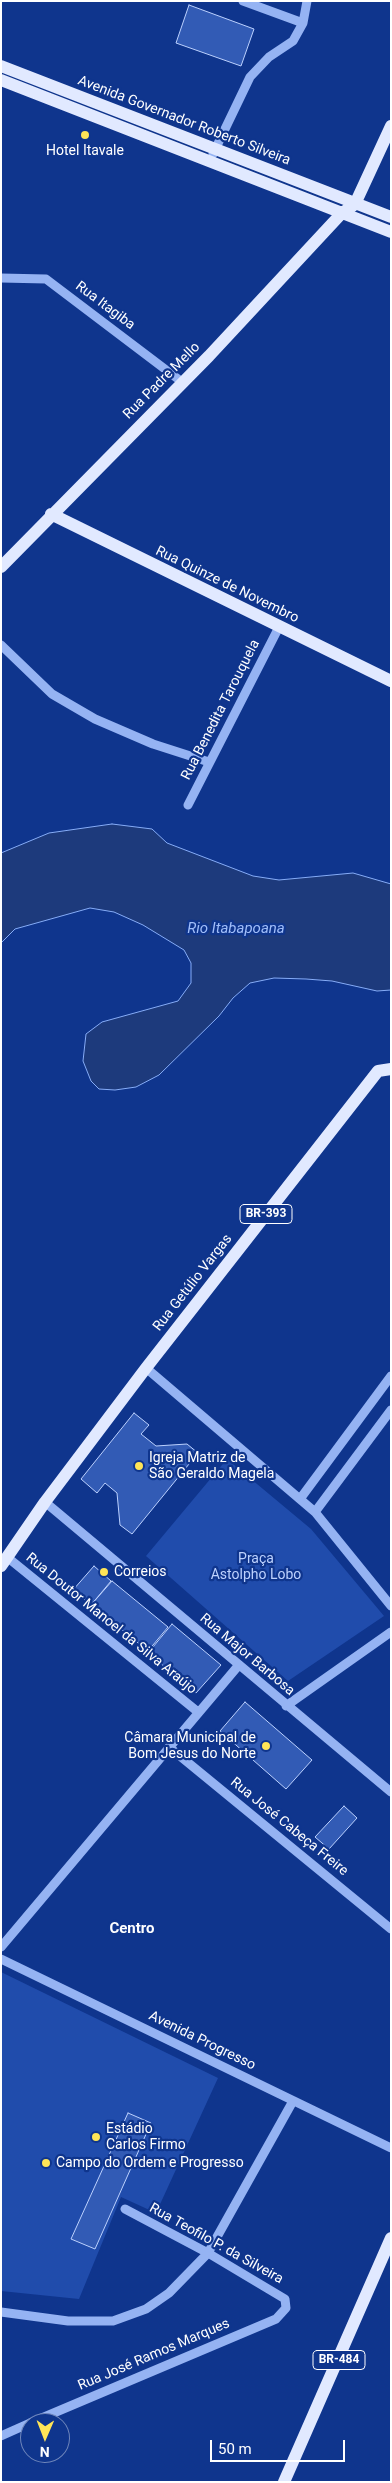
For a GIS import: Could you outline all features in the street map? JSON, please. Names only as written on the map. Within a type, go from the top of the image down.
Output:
[{"type":"main road","name":"Avenida Governador Roberto Silveira","points":[[1,66],[212,156],[341,214],[391,232]]},
{"type":"main road","name":"Avenida Governador Roberto Silveira","points":[[1,80],[212,156],[391,217]]},
{"type":"main road","points":[[355,204],[391,126]]},
{"type":"main road","name":"Rua Padre Mello","points":[[1,567],[50,514],[182,382],[341,214],[355,204]]},
{"type":"main road","name":"Rua Quinze de Novembro","points":[[50,514],[391,682]]},
{"type":"main road","name":"Rua Getúlio Vargas","points":[[45,1502],[146,1368],[378,1071],[391,1069]]},
{"type":"main road","name":"BR-393","points":[[3,1560],[45,1502]]},
{"type":"main road","name":"BR-484","points":[[284,2482],[391,2238]]},
{"type":"street","points":[[243,1],[303,23]]},
{"type":"street","points":[[212,156],[250,77],[269,57],[292,41],[303,23],[307,1]]},
{"type":"street","name":"Rua Itagiba","points":[[1,278],[46,279],[182,382]]},
{"type":"street","name":"Rua Benedita Tarouquela","points":[[188,805],[279,627]]},
{"type":"street","points":[[1,645],[52,694],[95,719],[153,744],[209,762]]},
{"type":"street","points":[[146,1368],[300,1498],[314,1512],[391,1606]]},
{"type":"street","points":[[300,1498],[391,1376]]},
{"type":"street","points":[[314,1512],[391,1410]]},
{"type":"street","name":"Rua Major Barbosa","points":[[45,1502],[238,1666],[391,1792]]},
{"type":"street","name":"Rua Doutor Manoel da Silva Araújo","points":[[3,1560],[198,1712]]},
{"type":"street","points":[[286,1706],[391,1632]]},
{"type":"street","points":[[1,1947],[238,1666]]},
{"type":"street","name":"Rua José Cabeça Freire","points":[[169,1747],[391,1929]]},
{"type":"street","name":"Avenida Progresso","points":[[1,1959],[391,2148]]},
{"type":"street","points":[[1,2312],[68,2321],[113,2321],[146,2309],[169,2293],[208,2253],[293,2101]]},
{"type":"street","name":"Rua Teofilo P. da Silveira","points":[[125,2209],[208,2253],[285,2299],[286,2308]]},
{"type":"street","name":"Rua José Ramos Marques","points":[[54,2413],[276,2319],[286,2308]]},
{"type":"street","name":"Rua José Ramos Marques","points":[[1,2436],[20,2427]]},
{"type":"green space","name":"Praça Astolpho Lobo","points":[[227,1459],[311,1529],[384,1616],[288,1681],[146,1556]]},
{"type":"green space","name":"Estádio Carlos Firmo","points":[[1,1972],[218,2078],[156,2213],[121,2197],[79,2299],[1,2291]]},
{"type":"water","name":"Rio Itabapoana","points":[[112,824],[152,829],[167,843],[253,876],[279,880],[353,873],[391,884],[391,990],[377,991],[332,981],[306,979],[274,978],[250,983],[233,998],[219,1016],[159,1075],[136,1087],[115,1090],[99,1089],[91,1081],[83,1061],[86,1034],[102,1022],[178,1001],[191,983],[191,963],[184,950],[143,925],[114,912],[90,908],[15,929],[1,943],[1,853],[49,833]]},
{"type":"building","points":[[189,5],[254,29],[241,66],[176,43]]},
{"type":"building","name":"Igreja Matriz de São Geraldo Magela","points":[[134,1413],[149,1425],[141,1434],[156,1446],[187,1444],[198,1453],[132,1534],[120,1525],[117,1493],[105,1483],[97,1493],[81,1479]]},
{"type":"building","points":[[94,1566],[111,1581],[91,1605],[73,1590]]},
{"type":"building","points":[[112,1581],[168,1627],[148,1651],[91,1605]]},
{"type":"building","points":[[172,1624],[221,1665],[196,1693],[148,1653]]},
{"type":"building","name":"Câmara Municipal de Bom Jesus do Norte","points":[[245,1702],[312,1760],[286,1789],[220,1731]]},
{"type":"building","points":[[344,1806],[357,1818],[329,1849],[315,1837]]},
{"type":"building","points":[[128,2113],[151,2123],[95,2249],[71,2239]]},
{"type":"place","name":"Hotel Itavale","points":[[85,135]]},
{"type":"place","name":"Igreja Matriz de São Geraldo Magela","points":[[139,1466]]},
{"type":"place","name":"Correios","points":[[104,1572]]},
{"type":"place","name":"Câmara Municipal de Bom Jesus do Norte","points":[[266,1746]]},
{"type":"place","name":"Estádio Carlos Firmo","points":[[96,2137]]},
{"type":"place","name":"Campo do Ordem e Progresso","points":[[46,2163]]},
{"type":"district","name":"Centro","points":[[132,1929]]}]
